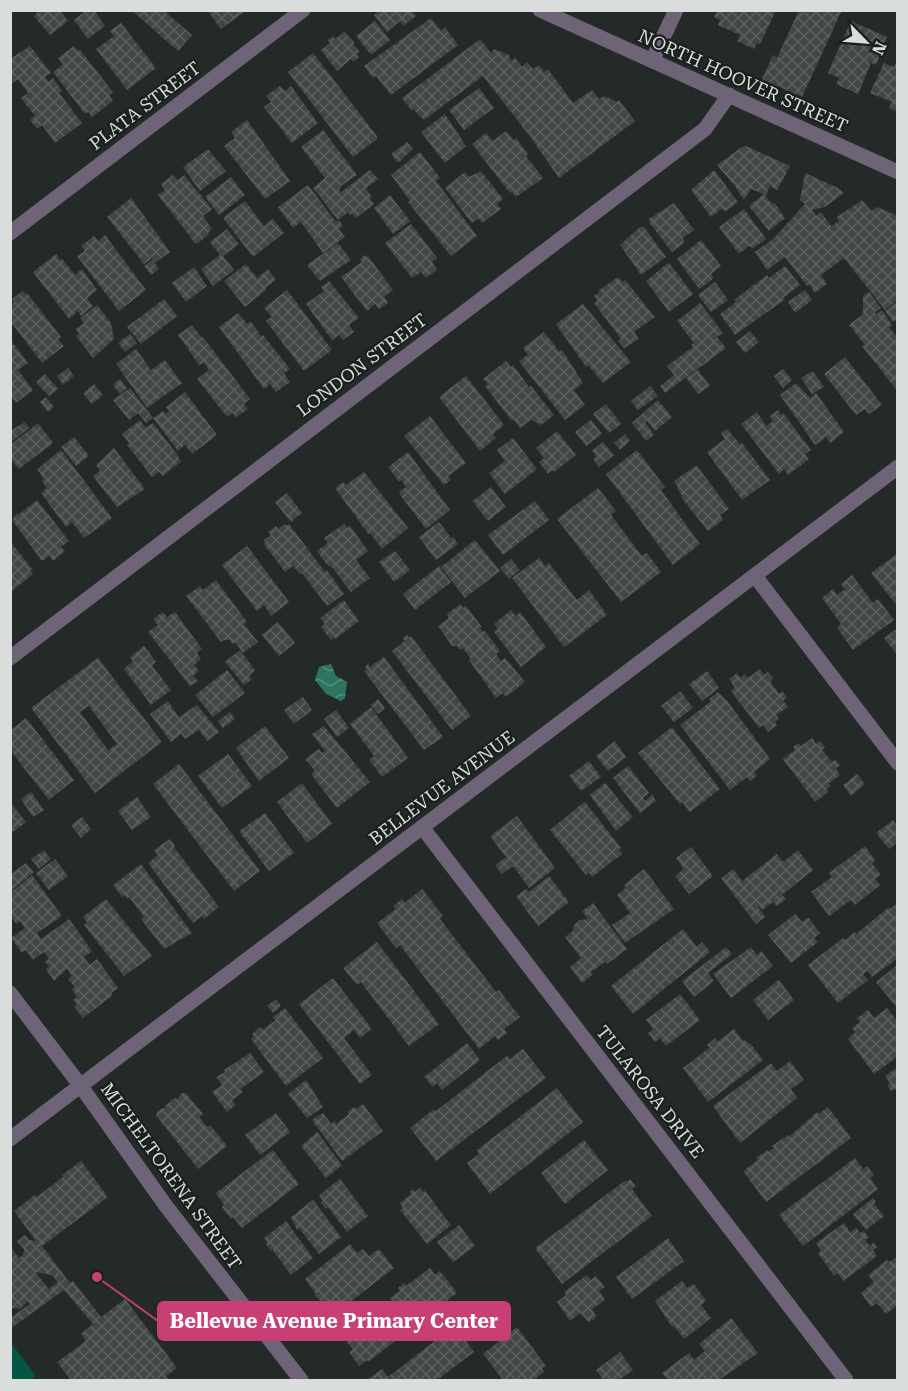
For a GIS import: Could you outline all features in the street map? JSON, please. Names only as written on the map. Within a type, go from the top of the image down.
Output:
[{"type":"street","name":"PLATA STREET","points":[[10,232],[303,10]]},
{"type":"street","name":"NORTH HOOVER STREET","points":[[540,10],[897,172]]},
{"type":"street","points":[[652,61],[676,10]]},
{"type":"street","name":"LONDON STREET","points":[[10,658],[705,129],[729,95]]},
{"type":"street","name":"BELLEVUE AVENUE","points":[[10,1139],[897,467]]},
{"type":"street","points":[[754,576],[897,763]]},
{"type":"street","name":"TULAROSA DRIVE","points":[[422,827],[846,1380]]},
{"type":"street","name":"MICHELTORENA STREET","points":[[10,993],[80,1085],[166,1206],[301,1380]]},
{"type":"shaded area","points":[[11,1343],[36,1376],[30,1380],[11,1380]]},
{"type":"water","points":[[331,664],[336,676],[347,682],[345,698],[341,701],[326,694],[315,680],[319,667]]},
{"type":"building","points":[[40,10],[59,10],[68,21],[50,35],[34,16]]},
{"type":"building","points":[[87,10],[94,10],[105,26],[88,39],[74,20]]},
{"type":"building","points":[[131,10],[163,10],[192,35],[178,51]]},
{"type":"building","points":[[207,10],[247,10],[221,29]]},
{"type":"building","points":[[375,10],[415,10],[413,12],[416,16],[403,26],[400,21],[387,32],[374,15],[377,13]]},
{"type":"building","points":[[717,10],[776,10],[760,44],[757,43],[754,49],[737,41],[740,35],[718,25],[720,20],[714,17]]},
{"type":"building","points":[[799,10],[806,13],[807,10],[842,10],[802,97],[762,79],[773,55],[777,58]]},
{"type":"building","points":[[431,18],[441,31],[445,27],[458,45],[391,95],[376,76],[373,78],[364,66]]},
{"type":"building","points":[[375,21],[390,40],[371,55],[356,36]]},
{"type":"building","points":[[851,21],[887,37],[876,65],[871,63],[858,94],[836,84],[839,78],[828,73]]},
{"type":"building","points":[[121,23],[156,68],[127,90],[96,49],[114,36],[110,31]]},
{"type":"building","points":[[344,32],[360,52],[357,54],[359,57],[353,62],[351,59],[337,71],[321,50],[330,43],[328,40],[333,36],[335,39]]},
{"type":"building","points":[[480,39],[491,53],[494,49],[509,55],[511,61],[515,58],[522,67],[527,62],[533,69],[539,65],[544,72],[548,69],[573,103],[592,90],[599,99],[604,96],[617,102],[619,100],[635,121],[559,178],[483,76],[424,120],[413,109],[412,111],[402,98]]},
{"type":"building","points":[[30,46],[51,73],[45,77],[49,82],[53,78],[62,91],[59,93],[82,123],[55,143],[42,125],[37,129],[30,120],[35,116],[21,98],[28,93],[18,79],[10,85],[10,59]]},
{"type":"building","points":[[74,46],[78,51],[80,50],[113,92],[109,95],[113,101],[92,117],[89,112],[85,114],[53,72],[63,64],[58,58]]},
{"type":"building","points":[[313,53],[377,136],[377,139],[353,157],[288,72]]},
{"type":"building","points":[[898,59],[898,112],[889,108],[892,102],[870,93],[884,63],[894,67]]},
{"type":"building","points":[[280,86],[285,91],[291,86],[318,123],[292,143],[264,107],[271,102],[266,96]]},
{"type":"building","points":[[479,88],[494,108],[464,130],[449,110]]},
{"type":"building","points":[[445,114],[466,146],[445,163],[421,132]]},
{"type":"building","points":[[247,120],[290,181],[265,199],[224,146],[235,138],[231,132]]},
{"type":"building","points":[[323,130],[357,175],[341,186],[339,190],[341,192],[370,170],[378,179],[366,188],[374,204],[356,218],[348,212],[338,220],[313,188],[325,178],[301,147]]},
{"type":"building","points":[[506,131],[513,140],[516,138],[543,178],[516,197],[512,192],[510,193],[472,144],[486,133],[493,141]]},
{"type":"building","points":[[407,142],[413,149],[398,163],[391,154]]},
{"type":"building","points":[[746,146],[790,166],[777,190],[770,186],[766,195],[751,189],[744,200],[717,165]]},
{"type":"building","points":[[208,149],[226,171],[200,191],[183,167]]},
{"type":"building","points":[[420,152],[440,178],[436,181],[477,236],[451,256],[408,202],[410,201],[391,175]]},
{"type":"building","points":[[714,170],[738,202],[726,211],[721,209],[711,217],[691,190]]},
{"type":"building","points":[[481,171],[503,199],[497,204],[501,209],[482,223],[478,218],[472,223],[445,188],[465,172],[469,177]]},
{"type":"building","points":[[805,173],[844,193],[825,207],[812,210],[816,216],[821,212],[831,226],[839,221],[837,217],[862,200],[871,211],[877,207],[898,216],[898,300],[885,310],[844,258],[821,275],[827,284],[815,293],[785,257],[767,270],[755,252],[772,240],[805,204],[800,200]]},
{"type":"building","points":[[173,175],[178,180],[184,175],[212,209],[203,216],[212,229],[198,243],[195,243],[158,195],[165,190],[161,184]]},
{"type":"building","points":[[231,177],[245,195],[219,215],[205,197]]},
{"type":"building","points":[[308,185],[336,222],[339,220],[343,226],[339,229],[345,237],[323,253],[301,222],[293,228],[278,207]]},
{"type":"building","points":[[764,194],[785,218],[769,231],[749,206]]},
{"type":"building","points":[[390,195],[410,221],[393,234],[374,208]]},
{"type":"building","points":[[131,198],[170,252],[155,263],[149,255],[151,259],[144,264],[107,217]]},
{"type":"building","points":[[245,201],[264,226],[273,219],[284,233],[253,257],[223,218]]},
{"type":"building","points":[[674,203],[694,230],[683,238],[684,243],[672,252],[649,219]]},
{"type":"building","points":[[744,209],[766,239],[753,248],[749,246],[739,254],[719,227]]},
{"type":"building","points":[[411,224],[437,258],[432,262],[437,270],[426,278],[421,272],[412,278],[385,243]]},
{"type":"building","points":[[640,227],[644,227],[666,257],[641,275],[620,245]]},
{"type":"building","points":[[227,229],[239,244],[223,256],[234,270],[213,286],[201,269],[220,255],[210,242]]},
{"type":"building","points":[[105,235],[146,290],[119,311],[77,256],[85,251],[81,246],[94,236],[98,241]]},
{"type":"building","points":[[701,240],[721,266],[711,274],[712,280],[699,289],[677,259]]},
{"type":"building","points":[[338,243],[351,260],[320,281],[307,265]]},
{"type":"building","points":[[56,254],[75,275],[82,269],[97,290],[87,298],[93,306],[81,316],[78,311],[69,319],[33,272]]},
{"type":"building","points":[[365,255],[393,290],[384,297],[388,303],[379,309],[375,304],[367,311],[341,277],[362,262],[360,259]]},
{"type":"building","points":[[152,260],[159,269],[151,275],[144,266]]},
{"type":"building","points":[[668,263],[693,294],[669,312],[646,281]]},
{"type":"building","points":[[246,264],[257,278],[268,269],[276,280],[245,307],[224,281]]},
{"type":"building","points":[[785,266],[800,285],[783,298],[784,300],[735,335],[720,314],[736,302],[734,300],[767,275],[769,278]]},
{"type":"building","points":[[194,267],[207,286],[186,302],[172,283]]},
{"type":"building","points":[[618,277],[622,282],[625,280],[655,317],[634,332],[639,339],[624,348],[618,341],[621,339],[594,303],[597,300],[594,296],[600,292],[598,291]]},
{"type":"building","points":[[329,281],[359,318],[349,325],[354,332],[343,340],[339,335],[332,340],[306,304],[324,291],[321,287]]},
{"type":"building","points":[[715,282],[728,300],[711,312],[698,295]]},
{"type":"building","points":[[287,290],[332,350],[304,371],[266,321],[272,317],[264,308]]},
{"type":"building","points":[[805,290],[812,300],[795,313],[788,302]]},
{"type":"building","points":[[23,291],[27,293],[61,337],[58,339],[64,346],[42,363],[10,321],[10,305],[14,302],[12,299]]},
{"type":"building","points":[[869,292],[881,308],[875,312],[876,314],[882,310],[892,325],[889,327],[898,338],[898,392],[862,346],[865,345],[849,325],[863,314],[863,296]]},
{"type":"building","points":[[164,299],[177,316],[141,344],[127,327]]},
{"type":"building","points":[[898,301],[898,319],[893,322],[885,311]]},
{"type":"building","points":[[700,303],[723,333],[717,337],[726,348],[665,393],[660,386],[674,375],[667,366],[693,347],[691,345],[694,343],[677,321]]},
{"type":"building","points":[[583,304],[631,362],[603,383],[589,366],[586,367],[556,324]]},
{"type":"building","points":[[97,305],[111,323],[114,339],[93,358],[76,336],[79,334],[76,329],[84,323],[80,318]]},
{"type":"building","points":[[238,313],[247,324],[251,322],[290,369],[284,373],[290,382],[276,392],[270,384],[264,389],[219,327]]},
{"type":"building","points":[[192,325],[250,399],[244,404],[248,409],[236,417],[233,413],[227,417],[197,379],[209,370],[204,363],[199,365],[178,335]]},
{"type":"building","points":[[750,331],[759,342],[745,353],[736,342]]},
{"type":"building","points":[[544,332],[560,352],[562,350],[583,383],[574,390],[585,405],[565,420],[519,361],[528,355],[523,348]]},
{"type":"building","points":[[130,334],[137,343],[125,352],[118,343]]},
{"type":"building","points":[[10,339],[28,363],[18,370],[33,390],[16,403],[10,395]]},
{"type":"building","points":[[136,349],[151,370],[165,360],[182,383],[147,408],[116,364]]},
{"type":"building","points":[[845,357],[882,405],[869,414],[865,409],[856,415],[824,374]]},
{"type":"building","points":[[506,361],[511,367],[513,365],[554,415],[541,425],[531,420],[520,428],[485,386],[488,384],[483,379]]},
{"type":"building","points":[[68,368],[74,376],[63,385],[57,376]]},
{"type":"building","points":[[783,369],[792,380],[783,388],[774,376]]},
{"type":"building","points":[[698,370],[710,386],[698,394],[686,378]]},
{"type":"building","points":[[813,371],[824,387],[812,394],[801,378]]},
{"type":"building","points":[[45,374],[58,389],[49,396],[36,382]]},
{"type":"building","points":[[466,376],[504,425],[493,434],[496,438],[480,451],[439,397]]},
{"type":"building","points":[[120,379],[127,388],[120,394],[113,385]]},
{"type":"building","points":[[796,383],[810,398],[816,393],[844,432],[830,443],[826,437],[815,445],[780,395]]},
{"type":"building","points":[[94,384],[103,395],[92,404],[83,393]]},
{"type":"building","points":[[650,386],[658,396],[638,410],[631,401]]},
{"type":"building","points":[[130,388],[153,418],[146,423],[138,413],[129,420],[113,400]]},
{"type":"building","points":[[185,392],[217,435],[192,454],[185,445],[178,451],[153,418],[163,411],[165,414],[169,411],[166,407]]},
{"type":"building","points":[[46,397],[54,407],[48,412],[40,402]]},
{"type":"building","points":[[658,400],[672,417],[655,431],[647,421],[645,422],[654,435],[646,441],[632,423]]},
{"type":"building","points":[[606,404],[621,424],[609,433],[593,414]]},
{"type":"building","points":[[778,410],[781,415],[783,413],[811,450],[805,454],[809,459],[788,475],[784,469],[779,474],[741,424],[757,412],[766,426],[773,421],[770,416]]},
{"type":"building","points":[[430,416],[466,463],[448,476],[451,480],[444,485],[404,436]]},
{"type":"building","points":[[140,420],[146,428],[153,423],[181,461],[163,476],[159,472],[152,477],[127,445],[129,443],[122,434]]},
{"type":"building","points":[[591,420],[602,434],[586,446],[575,432]]},
{"type":"building","points":[[25,422],[29,428],[10,443],[10,431]]},
{"type":"building","points":[[38,423],[53,443],[19,469],[10,458],[10,445]]},
{"type":"building","points":[[727,429],[740,444],[742,443],[770,480],[742,500],[707,452],[725,439],[721,433]]},
{"type":"building","points":[[557,431],[576,455],[548,474],[539,462],[544,458],[536,448]]},
{"type":"building","points":[[625,434],[630,441],[620,450],[614,443]]},
{"type":"building","points":[[74,437],[89,456],[76,466],[61,447]]},
{"type":"building","points":[[513,438],[537,469],[505,494],[489,473],[505,461],[497,450]]},
{"type":"building","points":[[603,442],[614,455],[599,467],[593,459],[596,456],[592,451]]},
{"type":"building","points":[[114,448],[145,489],[117,507],[93,476],[100,471],[96,465]]},
{"type":"building","points":[[61,450],[112,518],[84,538],[72,522],[66,527],[41,493],[47,488],[37,469]]},
{"type":"building","points":[[637,450],[665,487],[661,490],[700,544],[673,565],[606,474]]},
{"type":"building","points":[[408,452],[450,510],[426,529],[399,492],[406,487],[401,480],[399,482],[388,467]]},
{"type":"building","points":[[697,466],[729,509],[720,515],[723,520],[708,531],[681,497],[674,481]]},
{"type":"building","points":[[364,472],[408,528],[382,549],[335,488],[343,482],[346,485]]},
{"type":"building","points":[[491,487],[506,507],[488,521],[472,501]]},
{"type":"building","points":[[598,488],[616,511],[611,515],[642,556],[647,553],[661,572],[621,602],[557,519]]},
{"type":"building","points":[[287,493],[302,513],[291,522],[275,502]]},
{"type":"building","points":[[37,500],[69,541],[61,547],[65,551],[53,561],[49,556],[42,561],[12,520],[17,513],[18,515]]},
{"type":"building","points":[[535,501],[549,520],[503,555],[488,535]]},
{"type":"building","points":[[439,522],[458,544],[436,560],[419,537]]},
{"type":"building","points":[[285,524],[286,526],[289,524],[344,594],[327,606],[302,573],[300,574],[293,566],[285,572],[263,543],[271,535],[268,532],[276,526],[278,529]]},
{"type":"building","points":[[344,524],[347,528],[350,526],[368,551],[356,560],[370,578],[351,592],[317,551],[328,543],[324,538]]},
{"type":"building","points":[[475,540],[500,571],[465,598],[441,567]]},
{"type":"building","points":[[10,541],[32,569],[30,570],[33,574],[12,591],[10,589]]},
{"type":"building","points":[[247,546],[289,602],[271,616],[264,605],[257,611],[222,565]]},
{"type":"building","points":[[395,551],[410,570],[394,582],[379,562]]},
{"type":"building","points":[[898,553],[898,607],[871,573]]},
{"type":"building","points":[[539,558],[545,566],[549,563],[577,600],[589,590],[607,615],[564,647],[512,578]]},
{"type":"building","points":[[511,559],[520,570],[509,579],[500,568]]},
{"type":"building","points":[[439,566],[451,582],[415,610],[403,594]]},
{"type":"building","points":[[852,575],[873,603],[878,599],[894,620],[853,650],[837,628],[841,624],[822,598],[833,589],[837,595],[845,589],[841,584]]},
{"type":"building","points":[[216,580],[247,622],[244,624],[258,642],[243,653],[235,642],[232,644],[230,640],[224,640],[221,642],[186,596],[200,586],[203,590]]},
{"type":"building","points":[[344,600],[359,621],[331,640],[321,627],[325,624],[320,618]]},
{"type":"building","points":[[460,604],[463,608],[466,606],[482,627],[480,628],[483,632],[485,631],[500,651],[496,654],[501,661],[505,658],[525,682],[506,697],[503,693],[496,698],[463,648],[460,650],[457,646],[452,646],[438,626],[449,618],[447,614]]},
{"type":"building","points":[[511,610],[516,616],[520,612],[546,647],[521,667],[494,632],[498,629],[494,624]]},
{"type":"building","points":[[163,612],[167,617],[175,612],[202,649],[197,653],[201,659],[194,665],[199,671],[193,676],[198,681],[190,686],[148,632],[158,625],[153,619]]},
{"type":"building","points":[[278,622],[295,643],[279,656],[262,635]]},
{"type":"building","points":[[898,628],[898,656],[884,638]]},
{"type":"building","points":[[407,635],[409,638],[411,636],[471,716],[452,730],[392,651],[405,641],[403,638]]},
{"type":"building","points":[[144,646],[156,662],[152,666],[171,690],[151,705],[124,669],[133,661],[130,657]]},
{"type":"building","points":[[240,650],[255,670],[249,676],[252,679],[244,685],[225,662]]},
{"type":"building","points":[[384,657],[443,737],[424,750],[364,671],[368,664],[370,667]]},
{"type":"building","points":[[98,658],[162,742],[95,793],[31,708]],"holes":[[[89,706],[117,744],[108,750],[80,712]]]},
{"type":"building","points":[[760,669],[764,675],[768,672],[773,678],[770,681],[779,694],[782,691],[787,697],[783,701],[788,707],[776,715],[779,719],[775,722],[777,725],[768,732],[763,725],[759,728],[731,691],[735,688],[729,679],[737,673],[740,678],[745,674],[748,678]]},
{"type":"building","points":[[227,670],[245,693],[213,717],[195,695]]},
{"type":"building","points":[[707,671],[719,688],[702,701],[689,684]]},
{"type":"building","points":[[680,691],[693,708],[674,722],[661,706]]},
{"type":"building","points":[[718,692],[770,759],[754,772],[757,776],[750,781],[747,777],[730,790],[680,725],[710,702],[709,699]]},
{"type":"building","points":[[303,697],[312,710],[294,724],[284,710]]},
{"type":"building","points":[[378,699],[385,708],[378,714],[371,705]]},
{"type":"building","points":[[168,701],[179,717],[197,705],[219,732],[207,741],[199,730],[185,739],[181,734],[171,742],[150,714]]},
{"type":"building","points":[[371,707],[408,758],[382,777],[369,760],[374,756],[350,724]]},
{"type":"building","points":[[336,710],[349,728],[337,737],[324,719]]},
{"type":"building","points":[[230,712],[235,719],[223,728],[218,721]]},
{"type":"building","points":[[26,718],[74,780],[49,800],[10,750],[10,731]]},
{"type":"building","points":[[265,726],[289,758],[259,781],[236,748]]},
{"type":"building","points":[[324,726],[370,782],[337,808],[311,774],[315,771],[305,759],[319,749],[322,753],[325,751],[312,734]]},
{"type":"building","points":[[672,727],[720,789],[690,812],[682,802],[680,804],[638,753]]},
{"type":"building","points":[[812,738],[816,744],[820,741],[825,747],[822,750],[832,762],[835,760],[840,765],[836,769],[840,775],[829,783],[831,786],[826,790],[828,792],[815,802],[783,759],[795,750],[793,747],[798,743],[801,746]]},
{"type":"building","points":[[615,741],[626,757],[608,771],[596,756]]},
{"type":"building","points":[[228,754],[252,786],[222,808],[198,776]]},
{"type":"building","points":[[589,761],[601,777],[581,791],[569,776]]},
{"type":"building","points":[[179,764],[260,871],[234,891],[153,784]]},
{"type":"building","points":[[628,766],[649,793],[643,798],[645,801],[652,795],[656,801],[640,813],[613,778]]},
{"type":"building","points":[[857,774],[865,784],[851,796],[843,785]]},
{"type":"building","points":[[302,783],[332,824],[307,843],[277,802]]},
{"type":"building","points":[[605,783],[633,817],[616,831],[590,795]]},
{"type":"building","points":[[31,792],[44,810],[33,817],[21,799]]},
{"type":"building","points":[[137,797],[151,817],[132,830],[118,811]]},
{"type":"building","points":[[10,802],[26,822],[13,832],[10,829]]},
{"type":"building","points":[[584,802],[621,848],[619,849],[622,854],[592,877],[589,873],[586,875],[550,830]]},
{"type":"building","points":[[265,813],[294,853],[269,871],[239,831]]},
{"type":"building","points":[[517,816],[555,868],[529,888],[513,866],[502,874],[495,865],[506,857],[490,836]]},
{"type":"building","points":[[82,817],[91,829],[81,838],[71,825]]},
{"type":"building","points":[[893,820],[898,827],[898,842],[889,849],[876,833]]},
{"type":"building","points":[[170,839],[219,907],[204,919],[202,916],[193,923],[148,863],[158,855],[154,850]]},
{"type":"building","points":[[865,846],[875,860],[872,863],[881,875],[875,879],[880,885],[855,905],[851,900],[829,916],[811,892],[832,877],[829,873]]},
{"type":"building","points":[[691,847],[713,876],[689,894],[675,876],[684,869],[676,858]]},
{"type":"building","points":[[44,850],[51,859],[39,869],[31,859]]},
{"type":"building","points":[[798,850],[813,870],[782,895],[786,899],[777,906],[773,902],[762,910],[759,906],[765,917],[756,924],[721,878],[733,869],[742,881],[777,854],[783,862]]},
{"type":"building","points":[[55,859],[68,876],[49,890],[36,873]]},
{"type":"building","points":[[26,863],[34,872],[12,890],[10,875]]},
{"type":"building","points":[[141,864],[192,933],[164,949],[141,919],[144,917],[129,897],[127,899],[124,895],[122,897],[113,885]]},
{"type":"building","points":[[644,869],[674,909],[625,943],[612,925],[630,913],[617,895],[626,888],[624,885]]},
{"type":"building","points":[[32,875],[62,916],[37,933],[41,939],[69,919],[92,951],[84,957],[90,965],[97,959],[118,988],[111,993],[113,995],[83,1018],[74,1007],[77,1004],[73,1000],[77,997],[72,989],[75,987],[68,979],[72,976],[67,969],[54,981],[46,969],[49,967],[45,962],[49,959],[44,952],[33,960],[26,950],[22,953],[11,938],[25,928],[20,921],[16,924],[13,919],[10,921],[10,893]]},
{"type":"building","points":[[549,876],[569,902],[538,926],[516,896],[526,889],[529,892]]},
{"type":"building","points":[[422,889],[443,916],[440,919],[496,992],[499,990],[520,1017],[504,1029],[507,1033],[498,1040],[495,1036],[479,1049],[400,945],[396,948],[377,923],[396,909],[393,906],[402,899],[405,903]]},
{"type":"building","points":[[106,899],[152,956],[124,976],[84,925],[87,922],[83,917]]},
{"type":"building","points":[[593,903],[627,949],[607,964],[605,962],[591,972],[593,974],[582,983],[570,967],[581,958],[565,937],[573,931],[574,925],[580,920],[588,919],[582,911]]},
{"type":"building","points":[[898,903],[898,958],[872,977],[867,971],[863,974],[868,980],[838,1003],[808,965],[843,938],[845,940],[855,932],[856,934],[889,907],[890,909]]},
{"type":"building","points":[[795,914],[802,922],[808,917],[820,933],[814,938],[818,942],[791,963],[768,935]]},
{"type":"building","points":[[683,929],[697,947],[702,942],[710,952],[633,1014],[611,986]]},
{"type":"building","points":[[377,942],[439,1024],[409,1046],[361,982],[357,985],[343,968]]},
{"type":"building","points":[[726,947],[732,954],[708,973],[714,981],[694,997],[682,981]]},
{"type":"building","points":[[751,947],[757,955],[761,951],[773,966],[731,998],[713,974]]},
{"type":"building","points":[[896,966],[898,968],[898,1009],[876,982]]},
{"type":"building","points":[[333,978],[372,1029],[360,1038],[354,1030],[344,1038],[372,1075],[360,1084],[299,1004]]},
{"type":"building","points":[[779,980],[794,1000],[768,1020],[753,1000]]},
{"type":"building","points":[[680,994],[700,1020],[666,1046],[660,1038],[655,1042],[648,1033],[653,1029],[646,1020]]},
{"type":"building","points":[[276,999],[281,1006],[273,1013],[267,1006]]},
{"type":"building","points":[[285,1008],[323,1058],[286,1086],[251,1039],[254,1037],[252,1034],[260,1027],[262,1030],[276,1020],[273,1017]]},
{"type":"building","points":[[887,1008],[898,1022],[898,1056],[874,1074],[848,1039],[855,1032],[852,1028],[860,1022],[857,1018],[868,1010],[874,1018]]},
{"type":"building","points":[[734,1029],[743,1041],[750,1043],[763,1060],[708,1102],[683,1068],[709,1048],[707,1045],[715,1038],[717,1042]]},
{"type":"building","points":[[467,1043],[480,1060],[442,1090],[437,1083],[433,1087],[424,1077]]},
{"type":"building","points":[[523,1049],[546,1078],[436,1161],[410,1128],[434,1109],[436,1111],[508,1055],[510,1059]]},
{"type":"building","points":[[250,1053],[264,1072],[240,1089],[243,1092],[232,1100],[236,1105],[227,1112],[212,1092],[222,1085],[216,1077]]},
{"type":"building","points":[[790,1061],[804,1080],[791,1089],[797,1098],[740,1143],[713,1106],[771,1063],[777,1071]]},
{"type":"building","points":[[898,1067],[898,1093],[895,1089],[891,1091],[887,1085],[890,1083],[885,1076]]},
{"type":"building","points":[[306,1080],[323,1107],[307,1118],[288,1094]]},
{"type":"building","points":[[557,1088],[583,1122],[490,1194],[467,1163],[479,1154],[477,1150]]},
{"type":"building","points":[[182,1093],[186,1093],[203,1114],[199,1117],[207,1127],[210,1125],[227,1146],[198,1169],[156,1115]]},
{"type":"building","points":[[363,1104],[383,1131],[342,1161],[312,1120],[323,1113],[331,1124],[335,1121],[336,1124],[349,1114],[347,1112]]},
{"type":"building","points":[[828,1107],[851,1138],[766,1202],[743,1171],[758,1160],[756,1158],[774,1148],[772,1146],[788,1135],[789,1137],[817,1112],[819,1114]]},
{"type":"building","points":[[276,1113],[290,1132],[260,1155],[245,1135]]},
{"type":"building","points":[[317,1132],[342,1165],[326,1178],[301,1146]]},
{"type":"building","points":[[584,1140],[608,1170],[565,1204],[541,1173]]},
{"type":"building","points":[[273,1150],[299,1184],[242,1228],[222,1207],[224,1205],[216,1193]]},
{"type":"building","points":[[855,1158],[863,1169],[867,1166],[874,1175],[870,1178],[878,1189],[803,1246],[779,1215]]},
{"type":"building","points":[[81,1161],[108,1197],[42,1246],[70,1283],[73,1281],[101,1317],[125,1299],[177,1368],[166,1376],[169,1380],[71,1380],[57,1362],[86,1341],[81,1334],[93,1324],[64,1290],[10,1329],[10,1313],[13,1316],[30,1304],[28,1301],[20,1309],[10,1308],[10,1246],[19,1258],[23,1255],[24,1249],[17,1241],[25,1235],[29,1240],[36,1241],[14,1211],[35,1195],[37,1197],[63,1177],[62,1175]],"holes":[[[35,1272],[52,1275],[58,1282],[49,1289]]]},
{"type":"building","points":[[340,1179],[368,1216],[347,1232],[328,1207],[326,1209],[321,1203],[323,1201],[319,1195]]},
{"type":"building","points":[[630,1179],[636,1186],[632,1189],[652,1216],[562,1284],[535,1248]]},
{"type":"building","points":[[420,1188],[423,1192],[425,1191],[451,1225],[427,1244],[400,1210],[403,1208],[400,1203],[411,1194],[410,1192],[413,1189],[415,1192]]},
{"type":"building","points":[[873,1198],[876,1202],[874,1204],[884,1216],[866,1230],[853,1214]]},
{"type":"building","points":[[313,1200],[341,1237],[319,1254],[299,1228],[297,1230],[291,1217]]},
{"type":"building","points":[[286,1221],[313,1258],[291,1275],[272,1249],[271,1251],[264,1238]]},
{"type":"building","points":[[844,1223],[850,1232],[856,1228],[860,1233],[864,1231],[869,1237],[865,1240],[870,1246],[874,1242],[877,1247],[873,1250],[877,1256],[843,1281],[838,1273],[834,1276],[818,1253],[821,1251],[816,1243]]},
{"type":"building","points":[[459,1225],[475,1246],[453,1262],[437,1242]]},
{"type":"building","points":[[668,1238],[684,1261],[632,1299],[616,1277]]},
{"type":"building","points":[[350,1244],[357,1253],[363,1249],[369,1256],[379,1249],[394,1268],[327,1320],[317,1306],[322,1302],[314,1295],[316,1294],[305,1279]]},
{"type":"building","points":[[898,1256],[898,1305],[886,1314],[877,1303],[871,1307],[861,1293],[874,1282],[868,1275],[887,1260],[889,1262]]},
{"type":"building","points":[[430,1268],[435,1275],[440,1271],[457,1293],[412,1327],[399,1311],[395,1314],[389,1307],[394,1304],[390,1298],[400,1291],[398,1288],[404,1283],[406,1286]]},
{"type":"building","points":[[587,1275],[591,1280],[596,1276],[605,1287],[599,1291],[605,1300],[592,1309],[596,1316],[593,1321],[592,1319],[589,1322],[580,1313],[570,1321],[557,1302],[566,1295],[564,1292]]},
{"type":"building","points":[[682,1281],[687,1288],[694,1284],[706,1301],[701,1305],[711,1318],[684,1339],[674,1326],[672,1327],[655,1301]]},
{"type":"building","points":[[381,1306],[403,1335],[368,1362],[367,1360],[359,1366],[349,1352],[353,1349],[342,1336]]},
{"type":"building","points":[[731,1318],[758,1353],[719,1380],[668,1380],[662,1373],[689,1353],[694,1360],[705,1351],[699,1344]]},
{"type":"building","points":[[449,1319],[474,1352],[437,1380],[367,1380],[382,1369],[388,1377],[440,1337],[434,1330]]},
{"type":"building","points":[[517,1327],[546,1366],[542,1369],[544,1372],[533,1380],[503,1380],[483,1354]]},
{"type":"building","points":[[620,1352],[633,1370],[619,1380],[603,1380],[596,1370]]},
{"type":"place","name":"Bellevue Avenue Primary Center","points":[[97,1277]]}]
